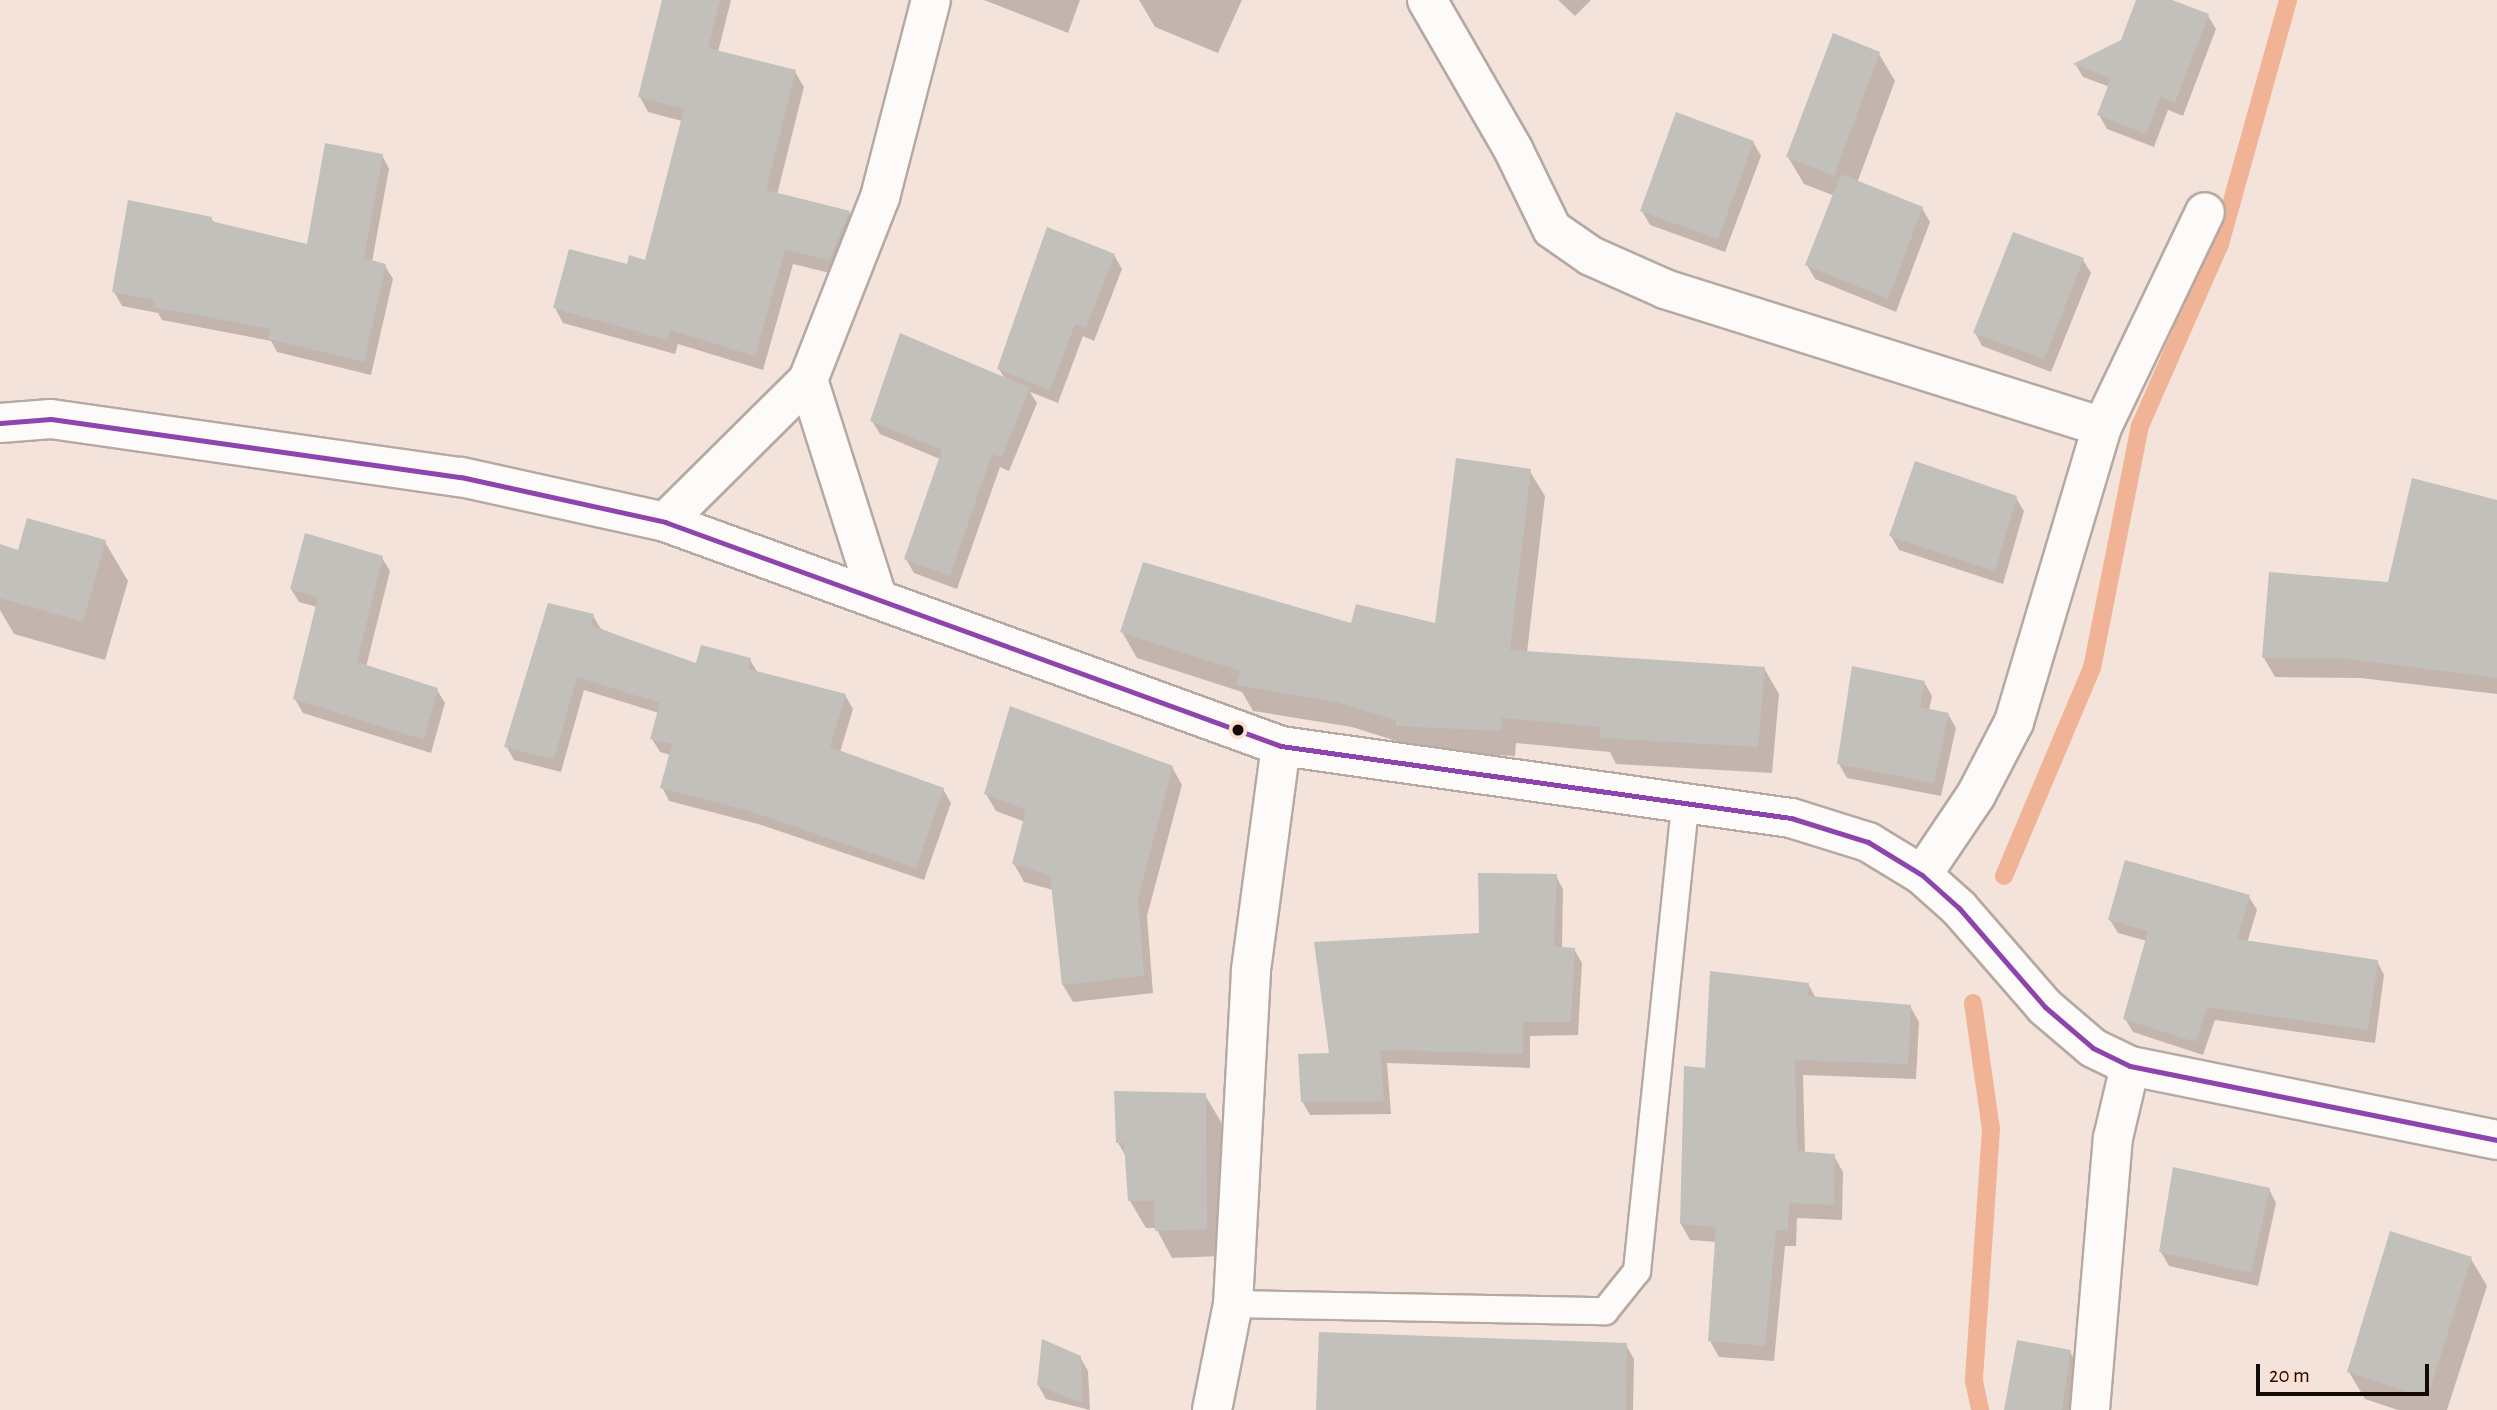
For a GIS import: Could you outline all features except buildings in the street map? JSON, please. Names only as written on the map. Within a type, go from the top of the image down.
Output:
[{"type":"street","points":[[665,522],[808,380],[880,197],[931,0]]},
{"type":"street","points":[[1427,0],[1513,149],[1552,229],[1591,256],[1665,289],[2102,427]]},
{"type":"street","points":[[1922,875],[1976,795],[2014,722],[2102,427],[2205,212]]},
{"type":"street","points":[[808,380],[877,597]]},
{"type":"street","points":[[0,423],[51,419],[461,477],[665,522],[1280,746],[1791,818],[1868,842],[1922,875],[1959,908],[2045,1007],[2093,1048],[2130,1066],[2497,1140]]},
{"type":"street","points":[[1216,1407],[1233,1304],[1251,970],[1280,746]]},
{"type":"street","points":[[2090,1410],[2113,1138],[2130,1066]]},
{"type":"lane","points":[[1233,1304],[1605,1311],[1637,1271],[1685,803]]},
{"type":"waterway","points":[[2004,876],[2092,668],[2140,426],[2220,244],[2288,0]]},
{"type":"waterway","points":[[1973,1003],[1991,1129],[1974,1381],[1980,1410]]},
{"type":"transit line","points":[[0,423],[51,419],[461,477],[665,522],[1281,746],[1791,818],[1868,842],[1922,875],[1959,908],[2045,1007],[2093,1048],[2130,1066],[2497,1140]]}]
